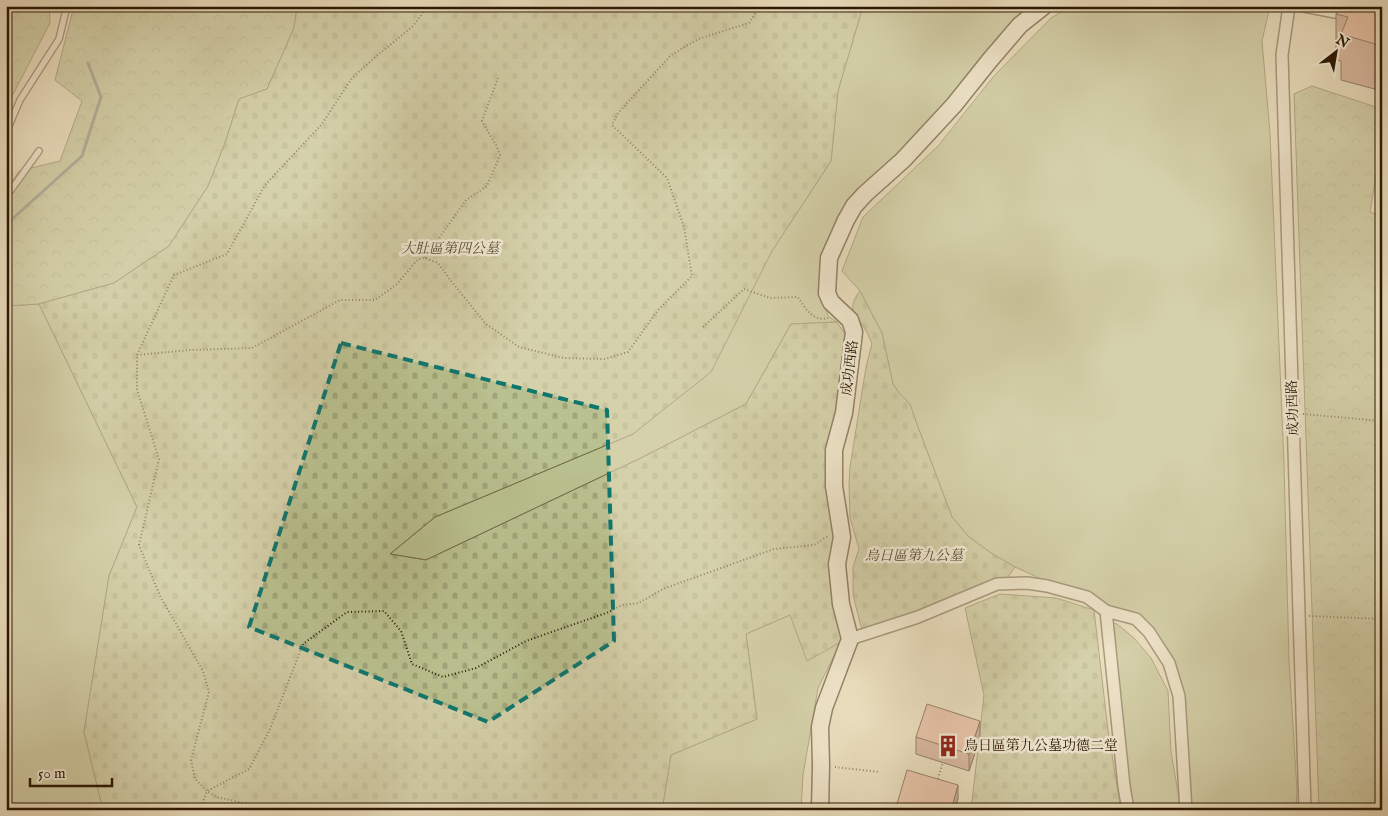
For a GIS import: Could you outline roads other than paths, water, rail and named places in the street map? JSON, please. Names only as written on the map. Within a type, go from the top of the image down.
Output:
[{"type":"street","name":"成功西路","points":[[850,638],[840,604],[836,564],[842,537],[834,486],[834,450],[844,413],[854,332],[850,320],[831,302],[827,293],[829,258],[854,206],[924,138],[1020,25],[1044,6]]},
{"type":"street","name":"成功西路","points":[[1289,6],[1282,55],[1305,810]]},
{"type":"street","points":[[1304,6],[1362,17]]},
{"type":"street","points":[[820,810],[820,727],[824,708],[850,638],[918,617],[997,584],[1047,586],[1087,596],[1106,611],[1136,619],[1149,632],[1169,663],[1179,696],[1186,810]]},
{"type":"street","points":[[1106,611],[1128,810]]},
{"type":"lane","points":[[6,133],[20,100],[59,39],[67,6]]},
{"type":"lane","points":[[6,197],[39,151]]},
{"type":"waterway","points":[[6,222],[10,221],[82,156],[101,97],[88,63]]},
{"type":"place","name":"烏日區第九公墓功德二堂","points":[[948,746]]},
{"type":"park label","name":"大肚區第四公墓","points":[[450,249]]},
{"type":"park label","name":"烏日區第九公墓","points":[[914,556]]}]
